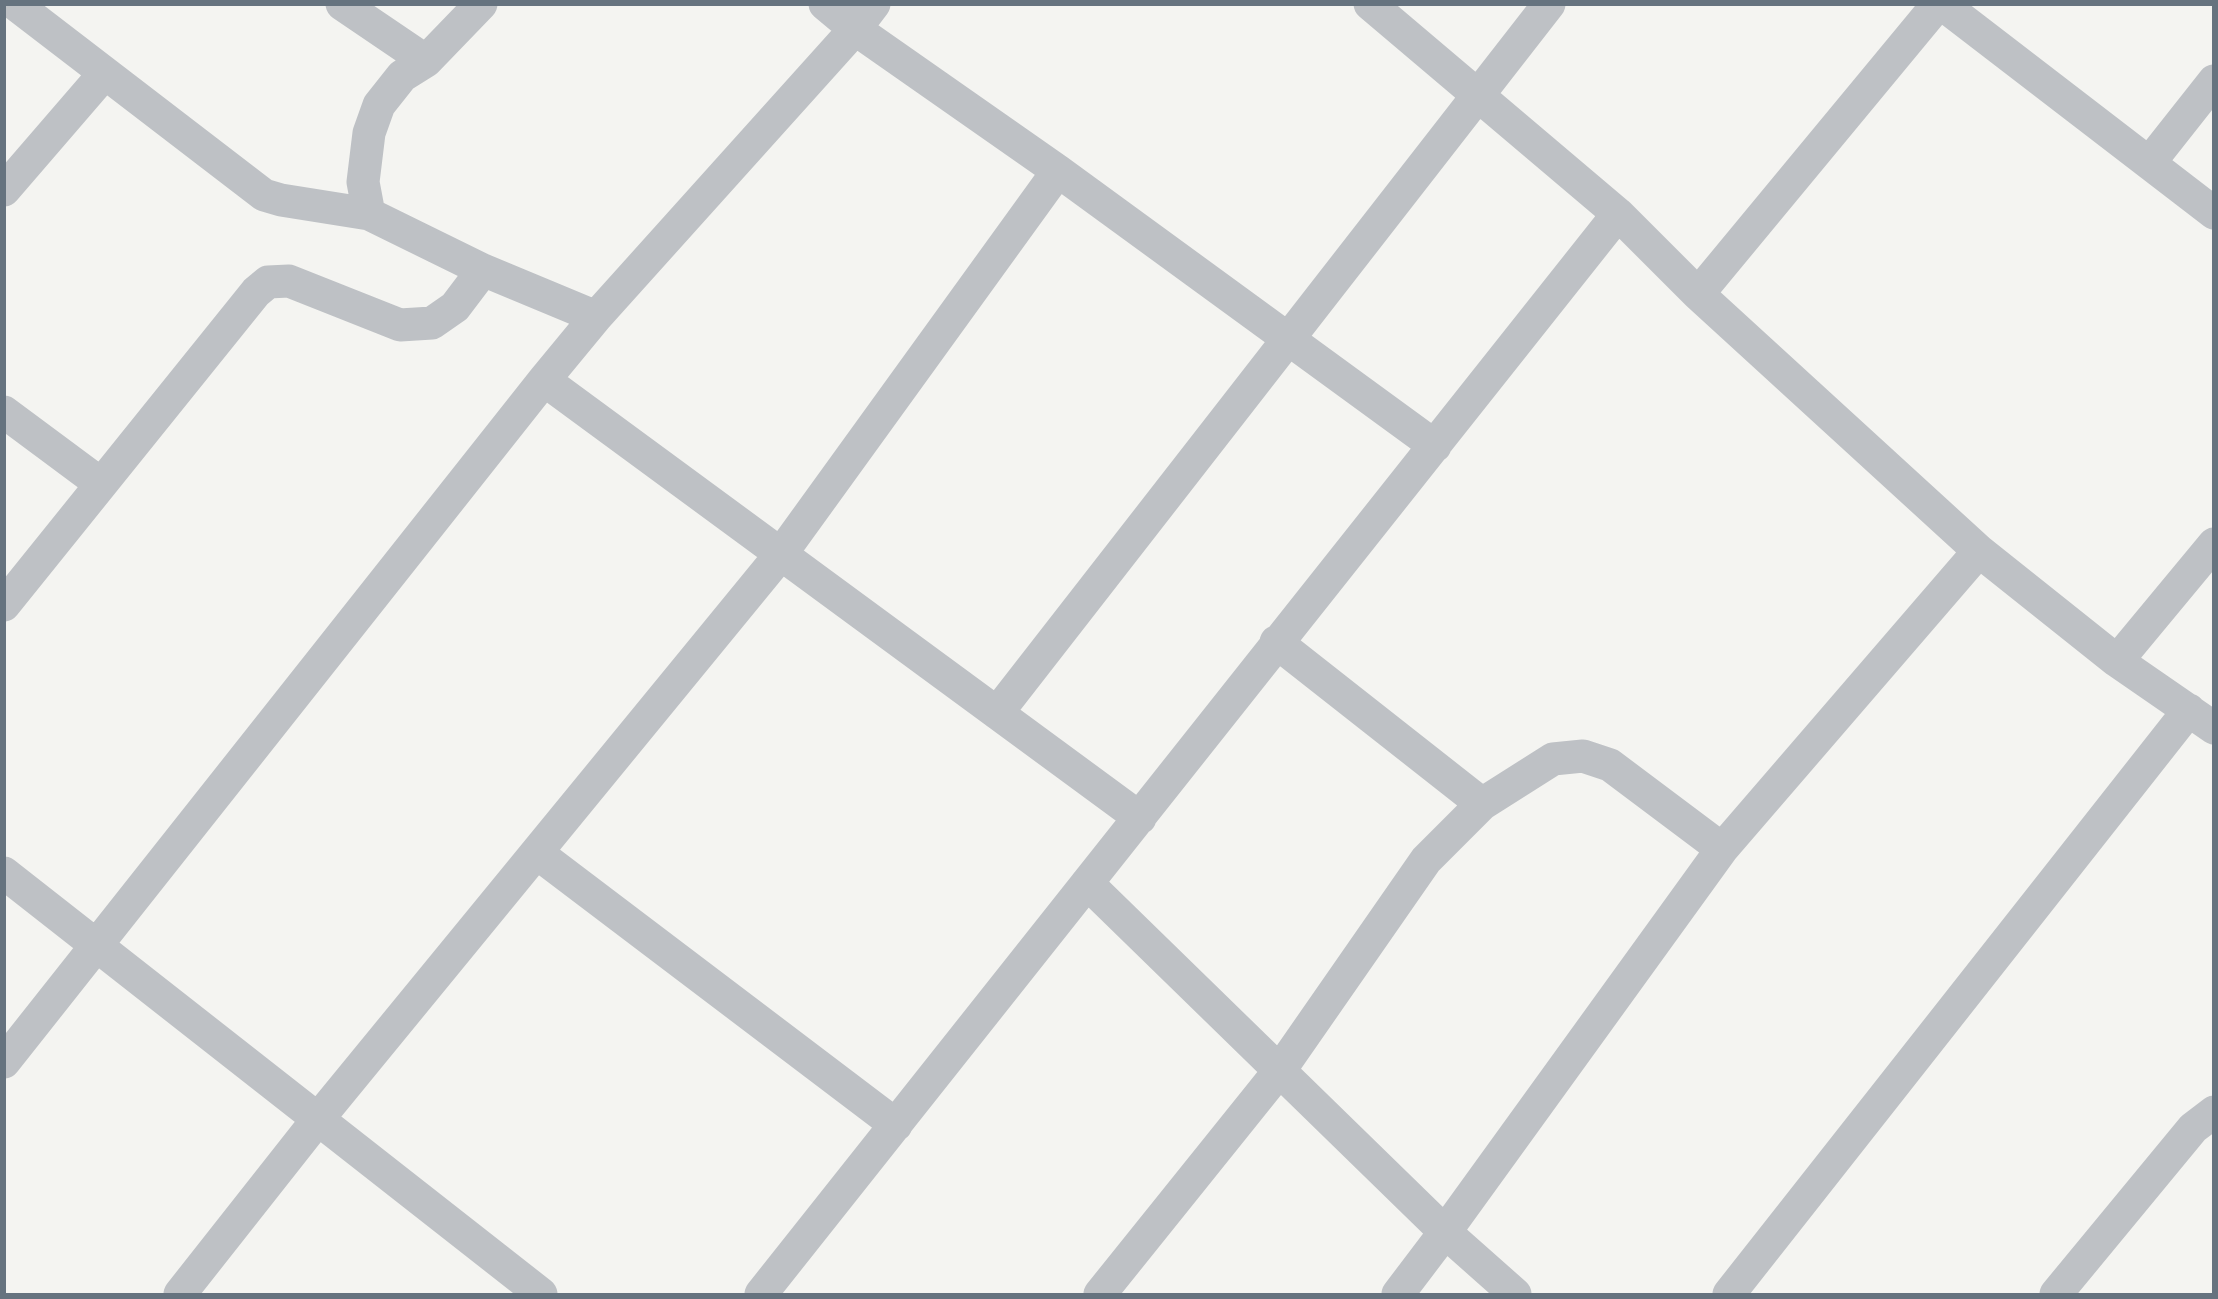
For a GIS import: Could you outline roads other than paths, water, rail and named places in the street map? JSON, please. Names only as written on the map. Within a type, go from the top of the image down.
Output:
[{"type":"street","points":[[15,4],[264,195],[281,200],[369,214],[483,270],[596,317]]},
{"type":"street","points":[[342,4],[426,61]]},
{"type":"street","points":[[369,214],[363,182],[369,133],[380,105],[402,76],[426,61],[481,4]]},
{"type":"street","points":[[825,4],[864,17],[1058,171],[1435,446]]},
{"type":"street","points":[[1370,4],[1618,214],[1698,294],[1979,551],[2117,661],[2201,719],[1729,1294]]},
{"type":"street","points":[[997,713],[1549,4]]},
{"type":"street","points":[[1698,294],[1940,4],[2214,213]]},
{"type":"street","points":[[4,1062],[544,380],[596,317],[864,17]]},
{"type":"street","points":[[4,190],[104,74]]},
{"type":"street","points":[[2150,162],[2214,81]]},
{"type":"street","points":[[180,1294],[318,1119],[781,554],[1058,171]]},
{"type":"street","points":[[761,1294],[1140,818],[1276,642],[1435,446],[1618,214]]},
{"type":"street","points":[[4,605],[256,292],[268,282],[289,281],[400,325],[432,322],[455,306],[483,270]]},
{"type":"street","points":[[544,380],[1140,818]]},
{"type":"street","points":[[4,412],[101,484]]},
{"type":"street","points":[[2117,661],[2214,544]]},
{"type":"street","points":[[1398,1294],[1722,849],[1979,551]]},
{"type":"street","points":[[1276,642],[1482,804]]},
{"type":"street","points":[[1100,1294],[1280,1070],[1426,860],[1482,804],[1553,759],[1583,756],[1610,765],[1722,849]]},
{"type":"street","points":[[537,853],[896,1125]]},
{"type":"street","points":[[4,873],[541,1294]]},
{"type":"street","points":[[1087,883],[1445,1232],[1515,1294]]},
{"type":"street","points":[[2056,1294],[2193,1128],[2214,1112]]}]
